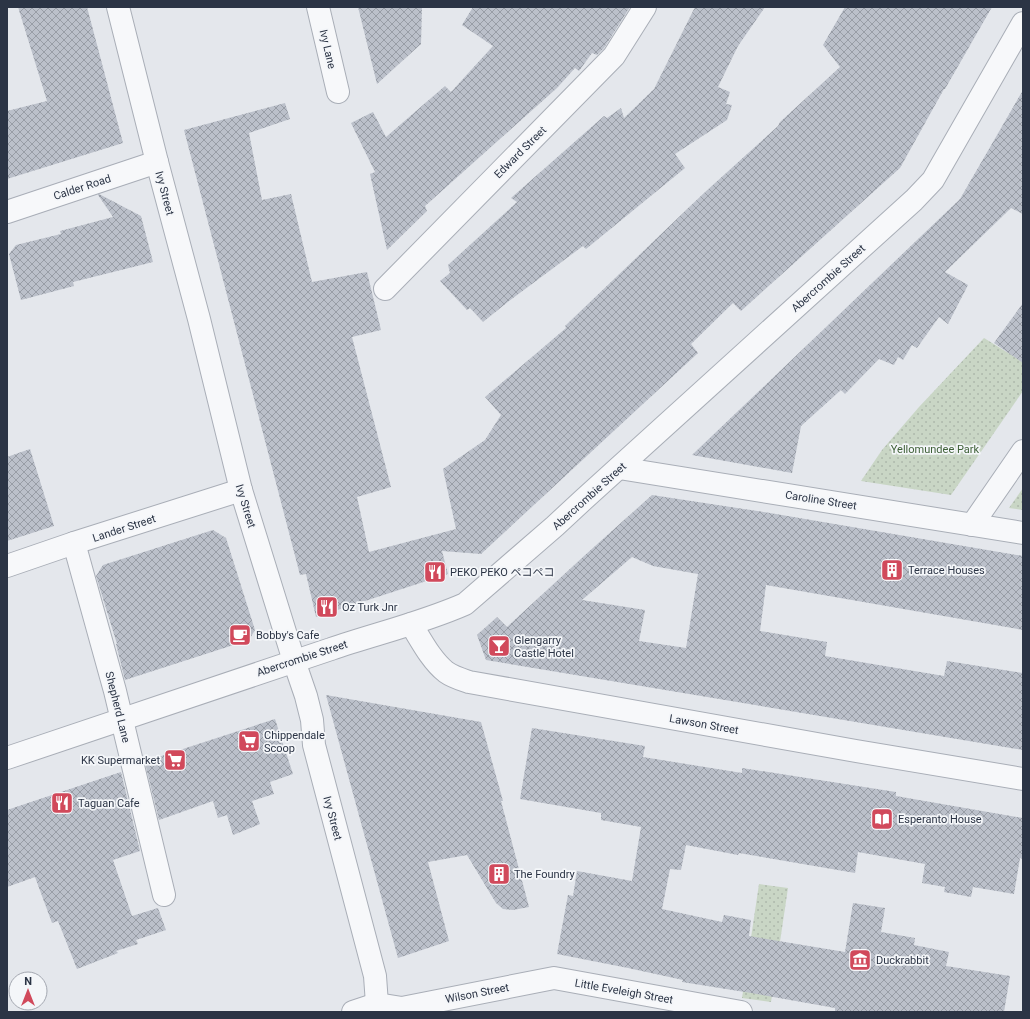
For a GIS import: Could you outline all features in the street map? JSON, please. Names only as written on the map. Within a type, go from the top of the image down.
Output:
[{"type":"street","name":"Ivy Street","points":[[118,7],[157,162],[199,319],[240,490],[306,696],[312,720],[314,745],[375,976],[377,1004]]},
{"type":"street","name":"Ivy Lane","points":[[318,7],[338,92]]},
{"type":"street","name":"Edward Street","points":[[385,289],[614,56],[645,7]]},
{"type":"street","name":"Abercrombie Street","points":[[7,758],[121,718],[351,642],[411,624],[465,604],[555,526],[914,200],[933,180],[1023,23]]},
{"type":"street","name":"Calder Road","points":[[7,212],[157,162]]},
{"type":"street","points":[[972,525],[1023,451]]},
{"type":"street","name":"Caroline Street","points":[[619,468],[1023,533]]},
{"type":"street","name":"Lander Street","points":[[7,566],[240,490]]},
{"type":"street","name":"Shepherd Lane","points":[[74,543],[115,691],[164,895]]},
{"type":"street","name":"Lawson Street","points":[[411,624],[434,659],[442,668],[458,679],[468,682],[1023,780]]},
{"type":"street","name":"Wilson Street","points":[[353,1012],[377,1004],[402,1008],[554,978]]},
{"type":"street","name":"Little Eveleigh Street","points":[[554,978],[741,1012]]},
{"type":"green space","name":"Yellomundee Park","points":[[984,338],[1023,362],[1023,391],[951,495],[861,481],[882,450],[919,407]]},
{"type":"green space","points":[[1023,488],[1023,510],[1009,508]]},
{"type":"green space","points":[[759,884],[788,888],[771,1002],[742,998]]},
{"type":"building","points":[[18,7],[87,7],[123,143],[7,179],[7,111],[47,101]]},
{"type":"building","points":[[358,7],[422,7],[421,44],[377,84]]},
{"type":"building","points":[[473,7],[630,7],[604,48],[597,55],[592,53],[579,71],[575,68],[557,88],[425,206],[427,211],[387,250],[370,174],[375,172],[351,123],[373,112],[386,137],[445,86],[451,92],[493,46],[462,25]]},
{"type":"building","points":[[695,7],[765,7],[738,46],[718,87],[730,92],[726,104],[732,105],[727,120],[675,154],[685,168],[586,249],[583,246],[483,322],[470,308],[467,310],[440,281],[450,273],[448,265],[517,202],[511,198],[604,116],[607,118],[621,108],[624,118],[654,89]]},
{"type":"building","points":[[845,7],[992,7],[900,168],[741,311],[733,303],[691,344],[698,353],[481,554],[442,551],[448,574],[316,617],[306,574],[300,575],[184,130],[285,103],[290,119],[249,133],[262,200],[291,194],[312,282],[367,272],[381,330],[352,337],[391,487],[357,497],[369,552],[456,529],[443,469],[485,440],[501,415],[485,397],[566,328],[565,326],[704,193],[840,67],[823,45]]},
{"type":"building","points":[[1023,90],[1023,214],[1011,208],[945,272],[968,285],[948,324],[939,317],[917,348],[912,345],[903,360],[898,357],[894,365],[879,359],[845,394],[841,390],[801,426],[792,473],[692,455],[960,199]]},
{"type":"building","points":[[99,194],[141,216],[153,262],[73,282],[74,286],[21,300],[9,254],[16,245],[61,234],[60,231],[113,217],[98,195]]},
{"type":"building","points":[[1023,303],[1023,363],[994,343]]},
{"type":"building","points":[[30,449],[54,526],[7,541],[7,457]]},
{"type":"building","points":[[652,495],[770,513],[1023,556],[1023,630],[766,585],[760,631],[827,642],[825,656],[944,676],[947,661],[1023,673],[1023,750],[486,660],[477,635],[497,617],[507,627]],"holes":[[[632,557],[653,566],[698,574],[686,648],[639,641],[645,610],[582,600]]]},
{"type":"building","points":[[213,530],[226,538],[255,630],[249,640],[125,680],[117,644],[96,576],[103,565]]},
{"type":"building","points":[[326,695],[481,722],[503,801],[501,801],[529,907],[513,910],[503,909],[496,903],[467,855],[428,862],[449,941],[398,958]]},
{"type":"building","points":[[275,719],[293,774],[270,782],[274,794],[252,801],[260,824],[233,835],[227,815],[218,818],[213,801],[159,820],[145,763],[146,761]]},
{"type":"building","points":[[532,728],[645,746],[643,757],[742,773],[742,768],[896,792],[896,796],[1023,818],[1023,859],[1020,858],[1014,894],[973,887],[971,897],[944,892],[945,887],[922,883],[925,864],[858,852],[855,873],[739,853],[738,855],[686,845],[681,870],[670,869],[662,909],[722,922],[724,915],[751,920],[749,936],[845,952],[853,903],[885,908],[881,932],[915,938],[914,945],[949,952],[946,966],[1010,976],[1004,1012],[835,1012],[835,1008],[682,982],[683,980],[557,954],[568,895],[573,896],[577,871],[632,881],[641,827],[601,820],[601,813],[520,799]]},
{"type":"building","points":[[121,772],[140,851],[113,860],[132,916],[158,908],[166,930],[136,940],[138,944],[116,951],[118,953],[77,969],[58,921],[52,923],[35,877],[7,887],[7,810]]},
{"type":"place","name":"Terrace Houses","points":[[892,570]]},
{"type":"place","name":"PEKO PEKO ペコペコ","points":[[435,572]]},
{"type":"place","name":"Oz Turk Jnr","points":[[327,607]]},
{"type":"place","name":"Bobby's Cafe","points":[[240,635]]},
{"type":"place","name":"Glengarry Castle Hotel","points":[[499,646]]},
{"type":"place","name":"Chippendale Scoop","points":[[249,741]]},
{"type":"place","name":"KK Supermarket","points":[[175,760]]},
{"type":"place","name":"Taguan Cafe","points":[[62,803]]},
{"type":"place","name":"Esperanto House","points":[[882,819]]},
{"type":"place","name":"The Foundry","points":[[499,874]]},
{"type":"place","name":"Duckrabbit","points":[[860,960]]}]
